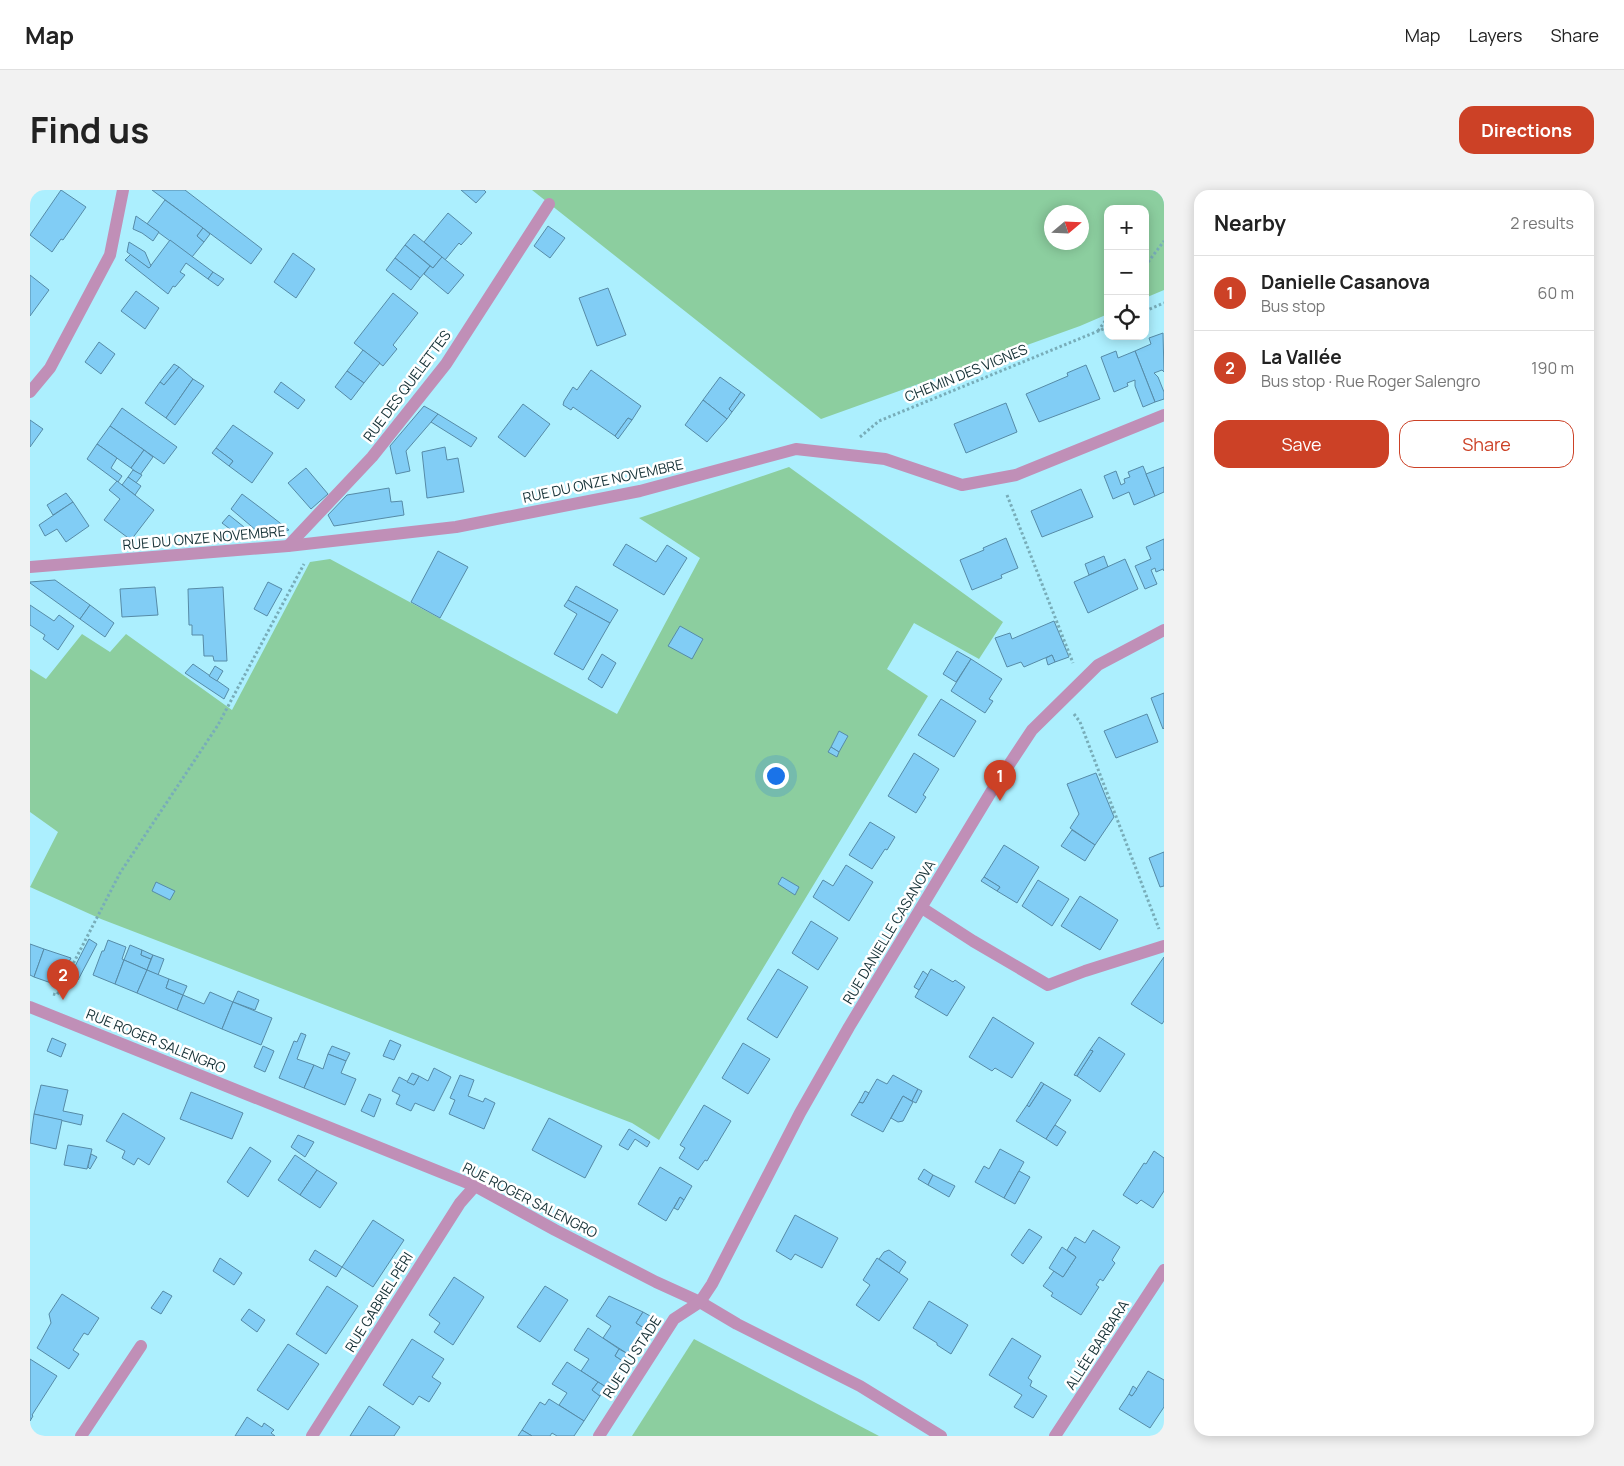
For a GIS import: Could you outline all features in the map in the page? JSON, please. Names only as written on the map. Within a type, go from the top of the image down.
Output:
[{"type":"street","points":[[30,392],[50,368],[110,255],[123,190]]},
{"type":"street","name":"RUE DES QUELETTES","points":[[288,546],[372,457],[446,364],[549,204]]},
{"type":"street","name":"RUE DU ONZE NOVEMBRE","points":[[30,567],[288,546],[456,527],[640,491],[796,449],[885,459],[962,485],[1016,475],[1164,416]]},
{"type":"street","name":"RUE DANIELLE CASANOVA","points":[[700,1302],[712,1284],[800,1113],[879,977],[991,792],[1032,730],[1098,665],[1164,630]]},
{"type":"street","points":[[922,908],[973,941],[1048,985],[1164,946]]},
{"type":"street","name":"RUE ROGER SALENGRO","points":[[30,1007],[475,1186],[555,1230],[656,1282],[700,1302],[737,1324],[860,1386],[941,1436]]},
{"type":"street","name":"RUE GABRIEL PÉRI","points":[[312,1436],[460,1203],[475,1186]]},
{"type":"street","name":"ALLÉE BARBARA","points":[[1055,1436],[1164,1270]]},
{"type":"street","name":"RUE DU STADE","points":[[599,1436],[674,1319],[700,1302]]},
{"type":"street","points":[[81,1436],[141,1346]]},
{"type":"path","points":[[1149,261],[1164,241]]},
{"type":"path","points":[[1149,309],[1164,303]]},
{"type":"path","points":[[1097,331],[1104,322]]},
{"type":"path","name":"CHEMIN DES VIGNES","points":[[840,454],[879,421],[1104,328]]},
{"type":"path","points":[[1000,478],[1081,682]]},
{"type":"path","points":[[60,989],[120,872],[218,725],[314,543]]},
{"type":"path","points":[[1064,699],[1080,722],[1160,933]]},
{"type":"green space","points":[[532,190],[1164,190],[1164,290],[1149,296],[1149,205],[1104,205],[1104,316],[821,419]]},
{"type":"green space","points":[[789,467],[1003,622],[979,659],[914,623],[887,669],[928,696],[659,1140],[632,1123],[101,919],[30,887],[58,832],[30,812],[30,669],[46,679],[82,634],[110,652],[126,634],[232,710],[310,562],[330,559],[617,714],[700,558],[639,518]]},
{"type":"green space","points":[[694,1339],[879,1436],[632,1436]]},
{"type":"building","points":[[61,190],[86,207],[63,240],[61,239],[52,252],[30,235]]},
{"type":"building","points":[[152,190],[185,190],[262,249],[251,264]]},
{"type":"building","points":[[461,190],[484,190],[486,192],[476,203]]},
{"type":"building","points":[[165,200],[203,228],[197,236],[204,242],[192,257],[147,224]]},
{"type":"building","points":[[448,213],[472,233],[461,245],[459,243],[445,260],[424,242]]},
{"type":"building","points":[[136,216],[159,232],[153,241],[133,229]]},
{"type":"building","points":[[548,226],[565,238],[550,258],[534,246]]},
{"type":"building","points":[[203,228],[210,234],[204,242],[197,236]]},
{"type":"building","points":[[414,234],[442,257],[433,268],[405,245]]},
{"type":"building","points":[[170,240],[213,272],[208,279],[186,263],[180,272],[185,275],[175,287],[173,286],[168,294],[125,260],[131,254],[149,268]]},
{"type":"building","points":[[129,242],[145,252],[151,266],[149,268],[127,252]]},
{"type":"building","points":[[405,245],[430,266],[420,278],[395,258]]},
{"type":"building","points":[[293,253],[315,269],[296,298],[274,282]]},
{"type":"building","points":[[442,257],[464,275],[448,294],[424,274],[430,266],[433,268]]},
{"type":"building","points":[[395,258],[420,278],[411,290],[386,270]]},
{"type":"building","points":[[213,272],[224,279],[218,286],[208,279]]},
{"type":"building","points":[[30,275],[49,290],[30,316]]},
{"type":"building","points":[[608,288],[626,335],[597,346],[579,298]]},
{"type":"building","points":[[136,291],[159,308],[145,329],[121,311]]},
{"type":"building","points":[[393,293],[418,313],[393,345],[397,349],[383,366],[354,343]]},
{"type":"building","points":[[1163,333],[1164,372],[1162,370],[1154,373],[1158,377],[1164,392],[1164,399],[1155,402],[1135,351],[1151,344],[1149,338]]},
{"type":"building","points":[[99,342],[115,354],[101,374],[85,362]]},
{"type":"building","points":[[363,350],[380,363],[364,383],[347,371]]},
{"type":"building","points":[[1116,351],[1118,358],[1135,351],[1155,402],[1143,407],[1135,386],[1135,380],[1127,383],[1128,386],[1114,392],[1101,357]]},
{"type":"building","points":[[174,364],[179,367],[164,385],[160,382]]},
{"type":"building","points":[[1086,365],[1100,399],[1039,422],[1026,394],[1068,376],[1067,373]]},
{"type":"building","points":[[179,367],[193,379],[166,418],[145,403],[160,382],[164,385]]},
{"type":"building","points":[[591,370],[641,406],[632,420],[628,418],[615,436],[573,407],[571,410],[563,405],[573,387],[577,390]]},
{"type":"building","points":[[347,371],[364,383],[351,400],[335,387]]},
{"type":"building","points":[[720,377],[741,392],[729,409],[732,412],[727,419],[703,400]]},
{"type":"building","points":[[193,379],[204,386],[175,425],[166,418]]},
{"type":"building","points":[[281,382],[305,400],[298,409],[274,392]]},
{"type":"building","points":[[741,392],[745,395],[732,412],[729,409]]},
{"type":"building","points":[[703,400],[727,419],[707,442],[685,425]]},
{"type":"building","points":[[1006,403],[1017,432],[966,453],[954,424]]},
{"type":"building","points":[[523,404],[550,424],[525,457],[498,437]]},
{"type":"building","points":[[424,406],[438,414],[406,451],[410,471],[396,474],[390,446]]},
{"type":"building","points":[[122,408],[177,447],[164,464],[110,426]]},
{"type":"building","points":[[438,414],[477,438],[471,447],[431,422]]},
{"type":"building","points":[[628,418],[632,420],[618,439],[615,436]]},
{"type":"building","points":[[30,420],[43,429],[30,447]]},
{"type":"building","points":[[233,425],[273,453],[252,483],[229,466],[233,461],[216,448]]},
{"type":"building","points":[[110,426],[144,450],[131,468],[97,444]]},
{"type":"building","points":[[97,444],[117,458],[111,468],[122,476],[118,482],[87,459]]},
{"type":"building","points":[[445,447],[447,460],[458,458],[464,492],[427,498],[422,452]]},
{"type":"building","points":[[216,448],[233,461],[229,466],[212,453]]},
{"type":"building","points":[[144,450],[153,457],[140,475],[131,468]]},
{"type":"building","points":[[1143,466],[1155,496],[1134,505],[1129,492],[1113,499],[1104,476],[1116,471],[1121,485],[1125,483],[1124,479],[1130,477],[1128,472]]},
{"type":"building","points":[[1164,467],[1164,492],[1155,496],[1146,474]]},
{"type":"building","points":[[306,468],[328,494],[311,509],[288,483]]},
{"type":"building","points":[[133,470],[142,475],[136,483],[128,477]]},
{"type":"building","points":[[128,477],[141,486],[135,495],[122,485]]},
{"type":"building","points":[[117,481],[154,510],[131,540],[104,520],[120,499],[109,490]]},
{"type":"building","points":[[389,488],[391,502],[402,501],[404,515],[334,526],[328,515],[347,495]]},
{"type":"building","points":[[1081,489],[1093,517],[1042,537],[1031,511]]},
{"type":"building","points":[[66,493],[73,502],[53,515],[47,505]]},
{"type":"building","points":[[242,494],[289,530],[264,537],[231,509]]},
{"type":"building","points":[[73,502],[89,526],[66,542],[57,529],[45,536],[39,525]]},
{"type":"building","points":[[229,515],[244,527],[238,535],[222,523]]},
{"type":"building","points":[[1006,538],[1018,568],[1001,575],[1002,578],[972,590],[960,560]]},
{"type":"building","points":[[1164,539],[1164,571],[1163,569],[1156,572],[1155,568],[1151,570],[1157,584],[1145,589],[1135,566],[1151,559],[1146,547]]},
{"type":"building","points":[[626,544],[656,562],[667,545],[687,558],[664,595],[613,565]]},
{"type":"building","points":[[438,551],[468,567],[440,618],[411,602]]},
{"type":"building","points":[[1104,556],[1108,567],[1089,575],[1085,564]]},
{"type":"building","points":[[1125,559],[1138,589],[1088,613],[1074,582]]},
{"type":"building","points":[[55,580],[90,605],[80,619],[30,583]]},
{"type":"building","points":[[268,582],[282,589],[267,616],[254,609]]},
{"type":"building","points":[[576,586],[618,610],[610,623],[568,600]]},
{"type":"building","points":[[155,587],[158,615],[122,617],[120,589]]},
{"type":"building","points":[[223,587],[227,661],[214,661],[213,656],[204,656],[203,635],[192,635],[192,625],[189,625],[188,589]]},
{"type":"building","points":[[568,600],[610,623],[583,670],[554,654],[577,614],[564,606]]},
{"type":"building","points":[[30,605],[54,621],[59,615],[74,626],[58,650],[43,639],[45,635],[30,625]]},
{"type":"building","points":[[90,605],[114,623],[105,637],[80,619]]},
{"type":"building","points":[[1054,621],[1069,657],[1055,662],[1052,655],[1024,667],[1021,662],[1007,667],[995,638],[1010,633],[1012,639]]},
{"type":"building","points":[[680,626],[703,639],[692,659],[668,646]]},
{"type":"building","points":[[957,651],[971,659],[956,682],[943,674]]},
{"type":"building","points":[[602,654],[616,663],[602,688],[588,679]]},
{"type":"building","points":[[1052,655],[1055,662],[1048,665],[1046,658]]},
{"type":"building","points":[[971,659],[1002,679],[989,699],[993,701],[985,713],[951,691]]},
{"type":"building","points":[[193,664],[229,689],[224,699],[185,673]]},
{"type":"building","points":[[215,666],[223,671],[217,681],[209,676]]},
{"type":"building","points":[[1164,693],[1164,728],[1163,729],[1151,698]]},
{"type":"building","points":[[941,699],[976,721],[954,757],[918,735]]},
{"type":"building","points":[[1147,714],[1158,742],[1116,758],[1104,731]]},
{"type":"building","points":[[839,731],[848,736],[839,752],[831,747]]},
{"type":"building","points":[[831,747],[839,752],[837,757],[828,752]]},
{"type":"building","points":[[914,753],[939,769],[923,795],[926,797],[916,813],[888,796]]},
{"type":"building","points":[[1096,773],[1114,817],[1095,845],[1070,828],[1079,814],[1067,784]]},
{"type":"building","points":[[870,822],[895,837],[872,869],[849,855]]},
{"type":"building","points":[[1072,830],[1095,845],[1085,861],[1061,846]]},
{"type":"building","points":[[1004,845],[1039,867],[1017,903],[997,891],[1000,887],[984,877]]},
{"type":"building","points":[[1164,852],[1164,886],[1160,887],[1149,858]]},
{"type":"building","points":[[846,865],[873,882],[849,921],[813,897],[823,880],[833,886]]},
{"type":"building","points":[[782,877],[799,887],[795,895],[778,884]]},
{"type":"building","points":[[984,877],[1000,887],[997,891],[981,881]]},
{"type":"building","points":[[1038,880],[1069,899],[1052,926],[1022,906]]},
{"type":"building","points":[[156,882],[175,891],[170,900],[152,891]]},
{"type":"building","points":[[1080,896],[1118,920],[1100,950],[1061,926]]},
{"type":"building","points":[[811,921],[838,938],[818,970],[792,953]]},
{"type":"building","points":[[89,939],[97,944],[78,980],[70,976]]},
{"type":"building","points":[[108,940],[126,947],[122,959],[124,960],[115,984],[93,975]]},
{"type":"building","points":[[30,944],[44,949],[34,977],[30,975]]},
{"type":"building","points":[[130,945],[142,950],[141,955],[151,959],[147,970],[124,960]]},
{"type":"building","points":[[44,949],[71,958],[57,985],[34,977]]},
{"type":"building","points":[[142,950],[153,955],[151,959],[141,955]]},
{"type":"building","points":[[153,955],[164,959],[158,975],[147,970]]},
{"type":"building","points":[[1164,957],[1164,1021],[1162,1024],[1131,1004]]},
{"type":"building","points":[[124,960],[147,970],[137,993],[115,984]]},
{"type":"building","points":[[778,969],[808,987],[777,1038],[747,1019]]},
{"type":"building","points":[[931,969],[953,982],[955,980],[965,987],[947,1016],[915,997]]},
{"type":"building","points":[[147,970],[169,979],[166,988],[183,995],[177,1010],[137,993]]},
{"type":"building","points":[[923,971],[928,975],[919,990],[914,987]]},
{"type":"building","points":[[169,979],[187,986],[183,995],[166,988]]},
{"type":"building","points":[[238,991],[259,1000],[255,1010],[233,1002]]},
{"type":"building","points":[[210,992],[233,1002],[222,1029],[177,1010],[183,995],[204,1004]]},
{"type":"building","points":[[233,1002],[272,1018],[261,1045],[222,1029]]},
{"type":"building","points":[[993,1017],[1034,1043],[1012,1078],[995,1068],[992,1071],[969,1057]]},
{"type":"building","points":[[301,1033],[306,1035],[297,1059],[314,1065],[304,1088],[279,1078],[294,1041],[297,1042]]},
{"type":"building","points":[[1099,1037],[1125,1054],[1100,1092],[1077,1076],[1093,1051],[1090,1050]]},
{"type":"building","points":[[52,1038],[66,1044],[61,1057],[47,1051]]},
{"type":"building","points":[[390,1040],[401,1045],[394,1060],[383,1056]]},
{"type":"building","points":[[743,1043],[770,1059],[748,1094],[722,1078]]},
{"type":"building","points":[[263,1046],[274,1051],[265,1072],[254,1067]]},
{"type":"building","points":[[332,1046],[350,1053],[346,1061],[328,1054]]},
{"type":"building","points":[[1090,1050],[1093,1051],[1077,1076],[1074,1075]]},
{"type":"building","points":[[328,1054],[346,1061],[341,1073],[356,1079],[345,1105],[304,1088],[314,1065],[323,1069]]},
{"type":"building","points":[[434,1068],[451,1077],[434,1111],[415,1103],[411,1111],[396,1104],[400,1095],[392,1091],[399,1077],[414,1085],[419,1076],[428,1081]]},
{"type":"building","points":[[412,1073],[419,1076],[414,1085],[407,1082]]},
{"type":"building","points":[[460,1075],[474,1080],[468,1096],[483,1102],[485,1098],[495,1103],[484,1129],[449,1114],[455,1100],[450,1098]]},
{"type":"building","points":[[893,1075],[918,1089],[912,1101],[903,1096],[883,1132],[851,1115],[859,1102],[863,1103],[877,1079],[887,1084]]},
{"type":"building","points":[[1041,1082],[1044,1084],[1029,1107],[1027,1105]]},
{"type":"building","points":[[1044,1084],[1071,1100],[1046,1139],[1016,1121],[1027,1105],[1029,1107]]},
{"type":"building","points":[[41,1085],[68,1090],[63,1111],[83,1115],[81,1125],[34,1114]]},
{"type":"building","points":[[918,1089],[922,1091],[916,1103],[912,1101]]},
{"type":"building","points":[[865,1091],[869,1093],[863,1103],[859,1102]]},
{"type":"building","points":[[191,1092],[243,1113],[232,1139],[180,1119]]},
{"type":"building","points":[[369,1094],[381,1099],[374,1117],[361,1111]]},
{"type":"building","points":[[903,1096],[913,1102],[903,1121],[898,1122],[891,1118]]},
{"type":"building","points":[[704,1105],[731,1121],[707,1161],[705,1160],[698,1170],[679,1158],[685,1148],[680,1145]]},
{"type":"building","points":[[123,1113],[165,1138],[149,1165],[138,1158],[134,1165],[122,1158],[125,1151],[106,1141]]},
{"type":"building","points":[[34,1114],[62,1120],[56,1149],[30,1143]]},
{"type":"building","points":[[549,1118],[602,1146],[585,1178],[532,1150]]},
{"type":"building","points":[[1055,1125],[1066,1132],[1057,1146],[1046,1139]]},
{"type":"building","points":[[629,1129],[650,1142],[647,1147],[635,1139],[628,1150],[619,1145]]},
{"type":"building","points":[[298,1135],[314,1142],[305,1157],[291,1147]]},
{"type":"building","points":[[68,1145],[92,1149],[87,1169],[64,1165]]},
{"type":"building","points":[[250,1147],[271,1161],[248,1197],[227,1182]]},
{"type":"building","points":[[1000,1149],[1024,1162],[1004,1198],[975,1182],[984,1166],[989,1169]]},
{"type":"building","points":[[1154,1151],[1164,1158],[1164,1191],[1153,1208],[1141,1200],[1137,1204],[1123,1195]]},
{"type":"building","points":[[91,1154],[97,1157],[90,1169],[88,1167]]},
{"type":"building","points":[[295,1155],[317,1170],[300,1195],[278,1180]]},
{"type":"building","points":[[660,1167],[692,1186],[684,1200],[680,1197],[666,1221],[638,1204]]},
{"type":"building","points":[[924,1169],[933,1175],[928,1185],[918,1179]]},
{"type":"building","points":[[317,1170],[337,1183],[320,1208],[300,1195]]},
{"type":"building","points":[[1019,1171],[1030,1177],[1015,1204],[1004,1198]]},
{"type":"building","points":[[933,1175],[955,1186],[949,1197],[928,1185]]},
{"type":"building","points":[[680,1197],[684,1200],[678,1210],[674,1208]]},
{"type":"building","points":[[795,1215],[838,1238],[822,1268],[795,1254],[791,1260],[776,1251]]},
{"type":"building","points":[[373,1220],[404,1240],[373,1287],[342,1267]]},
{"type":"building","points":[[1029,1229],[1042,1237],[1023,1264],[1011,1255]]},
{"type":"building","points":[[1093,1230],[1120,1247],[1112,1260],[1115,1263],[1103,1281],[1100,1279],[1096,1285],[1099,1287],[1081,1315],[1051,1296],[1053,1293],[1043,1286],[1054,1271],[1063,1277],[1076,1257],[1067,1250],[1075,1237],[1085,1243]]},
{"type":"building","points":[[1062,1247],[1076,1257],[1063,1277],[1049,1268]]},
{"type":"building","points":[[315,1250],[342,1267],[336,1277],[309,1260]]},
{"type":"building","points":[[889,1250],[906,1262],[899,1273],[879,1259],[884,1252]]},
{"type":"building","points":[[220,1258],[242,1273],[234,1285],[213,1271]]},
{"type":"building","points":[[877,1258],[908,1279],[879,1321],[856,1305],[870,1285],[863,1280]]},
{"type":"building","points":[[454,1277],[484,1297],[453,1345],[434,1332],[440,1323],[429,1315]]},
{"type":"building","points":[[327,1286],[358,1306],[326,1354],[296,1334]]},
{"type":"building","points":[[545,1286],[568,1300],[540,1342],[517,1327]]},
{"type":"building","points":[[163,1291],[172,1296],[161,1314],[151,1308]]},
{"type":"building","points":[[62,1294],[99,1318],[88,1335],[84,1333],[73,1350],[79,1354],[69,1369],[37,1348],[51,1323],[49,1314]]},
{"type":"building","points":[[609,1296],[643,1312],[636,1323],[644,1328],[628,1354],[603,1338],[611,1326],[596,1316]]},
{"type":"building","points":[[929,1301],[968,1325],[951,1354],[913,1328]]},
{"type":"building","points":[[249,1309],[265,1320],[257,1332],[241,1320]]},
{"type":"building","points":[[643,1312],[652,1317],[644,1328],[636,1323]]},
{"type":"building","points":[[588,1328],[619,1349],[615,1356],[623,1361],[606,1387],[581,1371],[589,1359],[574,1350]]},
{"type":"building","points":[[1012,1338],[1041,1356],[1028,1378],[1032,1381],[1030,1386],[1047,1396],[1033,1418],[1014,1407],[1022,1395],[989,1375]]},
{"type":"building","points":[[412,1339],[444,1359],[432,1377],[441,1383],[429,1402],[419,1396],[413,1405],[383,1385]]},
{"type":"building","points":[[288,1344],[319,1364],[288,1410],[257,1390]]},
{"type":"building","points":[[619,1349],[628,1354],[623,1361],[615,1356]]},
{"type":"building","points":[[30,1359],[57,1376],[30,1421]]},
{"type":"building","points":[[567,1362],[598,1382],[592,1390],[600,1396],[584,1421],[559,1405],[567,1393],[552,1384]]},
{"type":"building","points":[[1148,1371],[1164,1380],[1164,1407],[1150,1428],[1119,1409],[1129,1394],[1132,1396]]},
{"type":"building","points":[[598,1382],[606,1387],[600,1396],[592,1390]]},
{"type":"building","points":[[1133,1386],[1137,1389],[1132,1396],[1129,1394]]},
{"type":"building","points":[[549,1399],[584,1421],[574,1436],[557,1436],[552,1433],[550,1436],[532,1436],[522,1430],[540,1402],[545,1405]]},
{"type":"building","points":[[369,1406],[400,1427],[394,1436],[350,1436]]},
{"type":"building","points":[[247,1417],[262,1427],[264,1423],[274,1430],[271,1433],[275,1436],[235,1436]]},
{"type":"building","points":[[522,1430],[532,1436],[518,1436]]},
{"type":"place","name":"Danielle Casanova","points":[[1000,801]]},
{"type":"place","name":"La Vallée","points":[[63,1000]]}]
